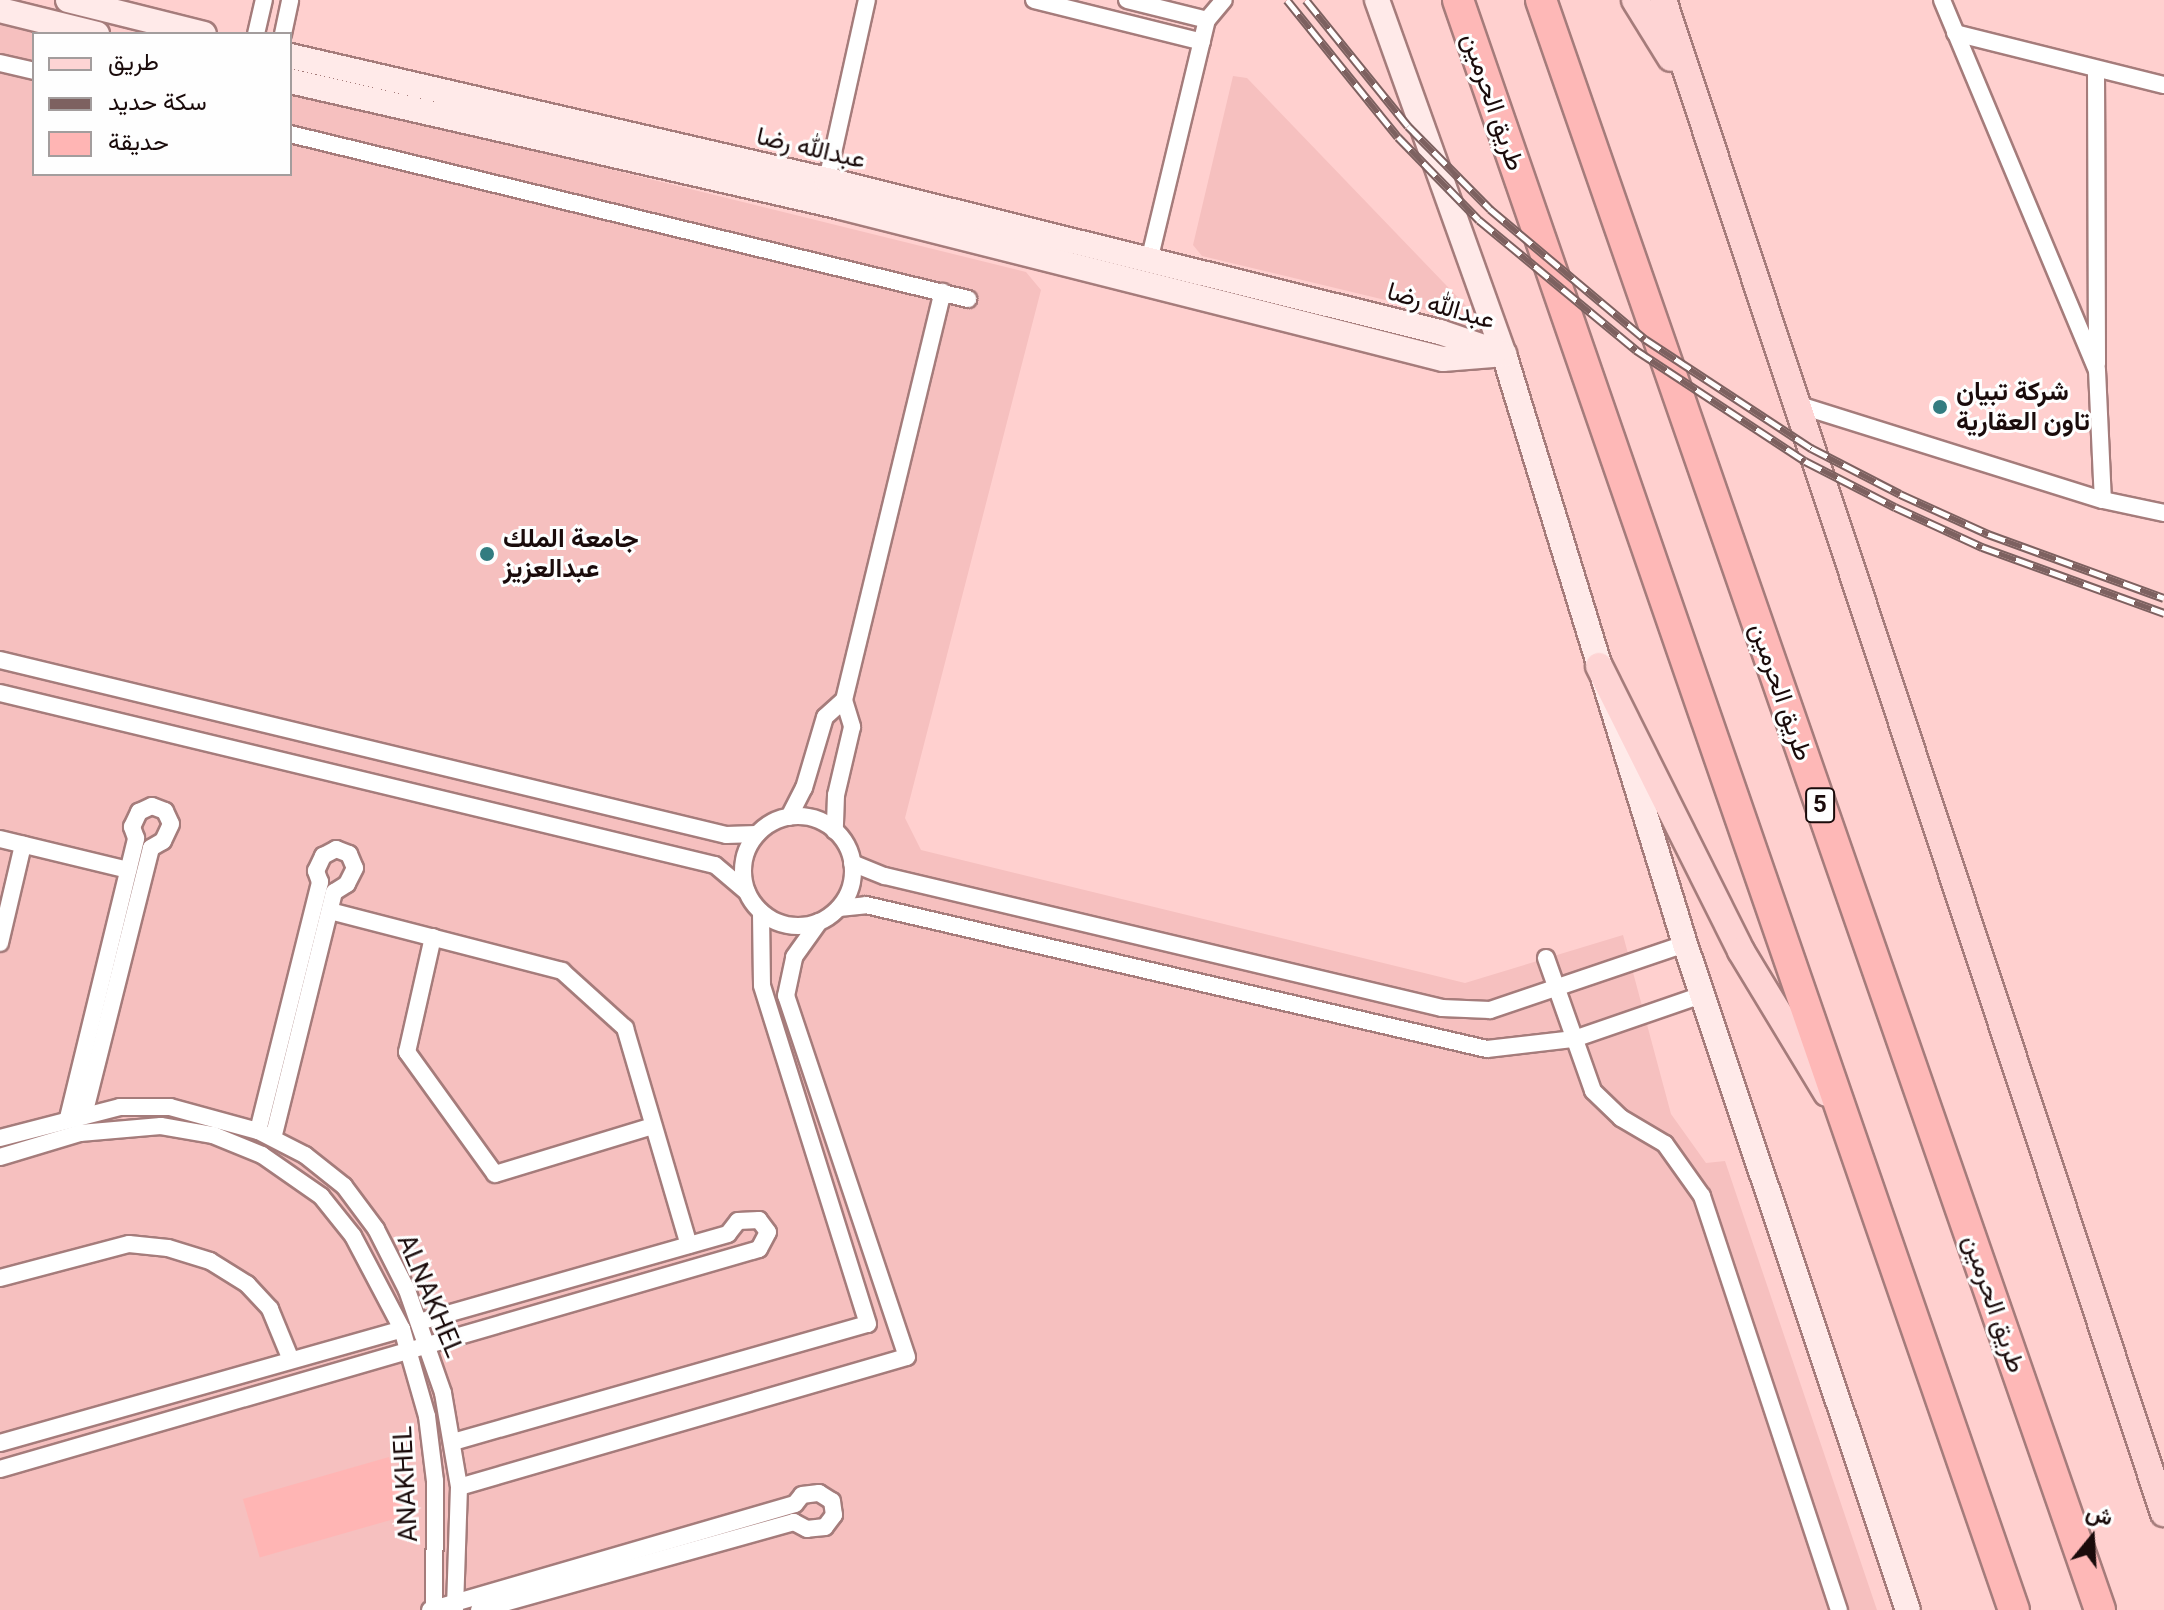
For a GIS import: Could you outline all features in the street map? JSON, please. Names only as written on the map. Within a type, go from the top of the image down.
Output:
[{"type":"highway","name":"طريق الحرمين","points":[[1458,0],[2014,1610]]},
{"type":"highway","name":"طريق الحرمين","points":[[1541,0],[2100,1610]]},
{"type":"main road","points":[[1635,0],[1702,118]]},
{"type":"main road","points":[[1663,0],[2164,1513]]},
{"type":"main road","points":[[1599,666],[1741,951],[1846,1124]]},
{"type":"street","points":[[68,0],[196,32]]},
{"type":"street","points":[[256,32],[264,0]]},
{"type":"street","points":[[283,32],[290,0]]},
{"type":"street","points":[[827,180],[867,0]]},
{"type":"street","points":[[1034,0],[1202,42]]},
{"type":"street","points":[[1127,0],[1207,20]]},
{"type":"street","points":[[1149,261],[1207,20],[1224,0]]},
{"type":"street","points":[[1377,0],[1504,354],[1685,944],[1908,1610]]},
{"type":"street","points":[[1942,0],[2097,374]]},
{"type":"street","points":[[0,10],[89,32]]},
{"type":"street","points":[[1955,33],[2164,85]]},
{"type":"street","name":"عبدالله رضا","points":[[292,56],[827,180],[1440,332],[1504,354]]},
{"type":"street","points":[[0,63],[32,71]]},
{"type":"street","points":[[2096,70],[2097,374],[2103,500]]},
{"type":"street","name":"عبدالله رضا","points":[[292,81],[841,207],[1443,359],[1504,354]]},
{"type":"street","points":[[292,134],[968,299]]},
{"type":"street","points":[[459,1487],[907,1357],[786,996],[794,957],[819,922],[839,908],[851,887],[852,863],[835,831],[836,795],[852,727],[844,700],[943,292]]},
{"type":"street","points":[[1799,405],[2103,500],[2164,513]]},
{"type":"street","points":[[0,660],[726,835],[757,834],[789,817],[813,819],[835,831]]},
{"type":"street","points":[[0,693],[715,865],[747,892],[761,912],[794,926],[819,922]]},
{"type":"street","points":[[789,817],[804,788],[825,717],[844,700]]},
{"type":"street","points":[[152,806],[165,811],[171,824],[163,841],[151,848],[76,1116],[136,838],[132,827],[139,812],[152,806]]},
{"type":"street","points":[[747,892],[742,868],[757,834]]},
{"type":"street","points":[[0,839],[128,870]]},
{"type":"street","points":[[0,943],[23,845]]},
{"type":"street","points":[[336,849],[349,854],[355,868],[347,884],[334,892],[265,1134],[320,882],[316,871],[323,856],[336,849]]},
{"type":"street","points":[[852,863],[885,876],[1442,1008],[1490,1010],[1685,944]]},
{"type":"street","points":[[839,908],[866,905],[1487,1049],[1574,1039],[1702,995]]},
{"type":"street","points":[[330,911],[562,971],[625,1028],[689,1245]]},
{"type":"street","points":[[453,1442],[868,1324],[762,985],[761,912]]},
{"type":"street","points":[[433,937],[407,1052],[495,1174],[653,1126]]},
{"type":"street","points":[[1546,958],[1593,1091],[1621,1118],[1665,1144],[1702,1196],[1839,1610]]},
{"type":"street","name":"ALNAKHEL","points":[[0,1138],[120,1107],[170,1107],[265,1134],[305,1155],[344,1186],[376,1229],[420,1322],[453,1442],[459,1487],[454,1606]]},
{"type":"street","name":"ANAKHEL","points":[[0,1157],[125,1125],[213,1135],[262,1155],[299,1177],[345,1226],[402,1329],[409,1350],[427,1416],[435,1481],[433,1610]]},
{"type":"street","points":[[0,1469],[759,1249],[768,1232],[759,1220],[738,1221],[728,1234],[420,1322]]},
{"type":"street","points":[[0,1278],[129,1244],[168,1248],[210,1261],[247,1284],[270,1309],[291,1360]]},
{"type":"street","points":[[0,1443],[402,1329]]},
{"type":"street","points":[[433,1610],[795,1504],[802,1495],[819,1493],[832,1501],[834,1515],[825,1527],[807,1529],[794,1522],[479,1610]]},
{"type":"shaded area","name":"جامعة الملك عبدالعزيز","points":[[0,19],[53,32],[32,32],[32,176],[292,176],[292,90],[1026,272],[1041,290],[905,818],[921,850],[1465,983],[1623,935],[1671,1114],[1706,1163],[1725,1161],[1877,1610],[0,1610]]},
{"type":"shaded area","points":[[1233,76],[1247,78],[1469,309],[1460,318],[1202,256],[1193,245]]},
{"type":"green space","points":[[389,1457],[406,1516],[260,1558],[243,1499]]},
{"type":"railway","points":[[1287,0],[1398,137],[1479,220],[1636,350],[1805,461],[1895,507],[1982,547],[2164,613]]},
{"type":"railway","points":[[1306,0],[1408,126],[1490,209],[1645,339],[1811,448],[1900,494],[1988,534],[2164,598]]},
{"type":"place","name":"شركة تبيان تاون العقارية","points":[[1940,407]]},
{"type":"place","name":"جامعة الملك عبدالعزيز","points":[[487,554]]}]
